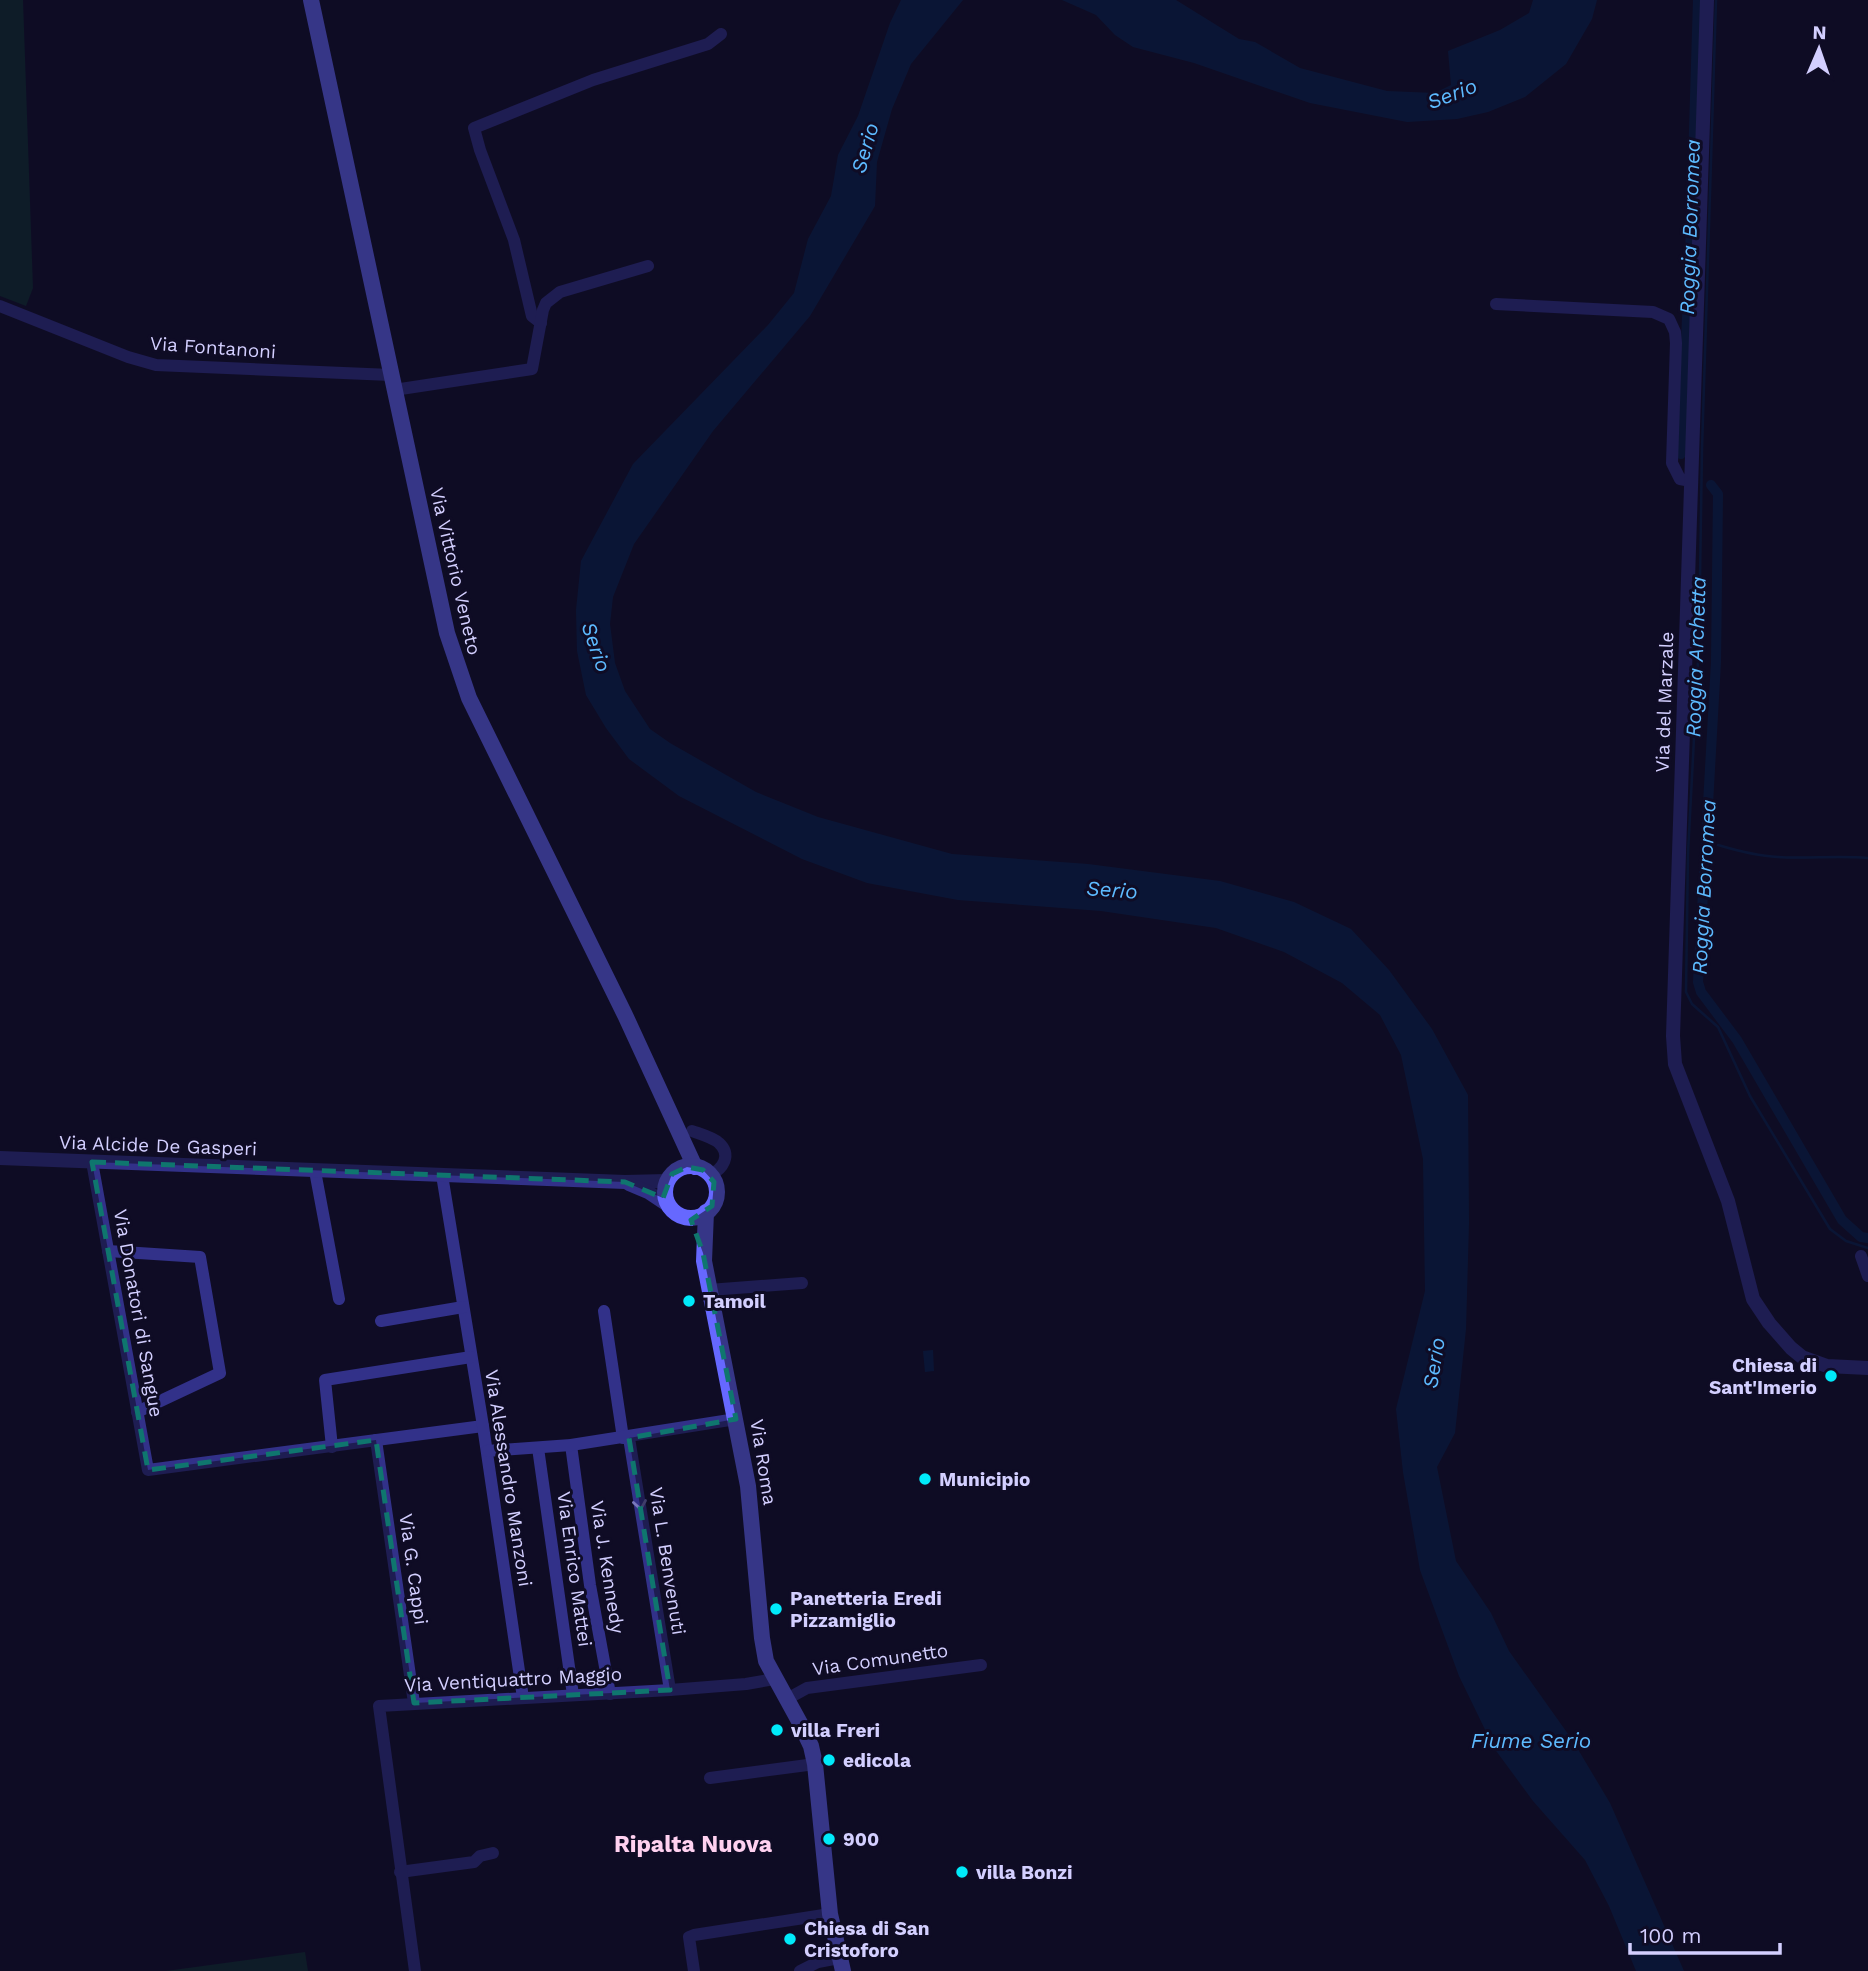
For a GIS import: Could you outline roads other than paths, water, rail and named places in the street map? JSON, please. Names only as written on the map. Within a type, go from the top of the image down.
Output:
[{"type":"main road","name":"Via Vittorio Veneto","points":[[311,0],[447,634],[456,665],[469,698],[631,1027],[669,1114],[688,1173]]},
{"type":"main road","points":[[688,1173],[716,1190],[716,1199],[698,1215],[674,1212],[666,1198],[688,1173]]},
{"type":"main road","name":"Via Roma","points":[[698,1215],[709,1290],[748,1486],[766,1661],[787,1699]]},
{"type":"main road","points":[[787,1699],[811,1746],[815,1764],[830,1914],[841,1964]]},
{"type":"street","name":"Via del Marzale","points":[[1707,0],[1673,1022],[1675,1064],[1728,1201],[1753,1299],[1791,1348],[1818,1364],[1868,1368]]},
{"type":"street","points":[[648,266],[560,292],[546,303],[541,323],[532,316],[514,240],[474,128],[593,80],[708,44],[721,34]]},
{"type":"street","points":[[1496,304],[1653,312],[1669,319],[1675,332],[1676,343],[1672,463],[1680,479],[1691,481]]},
{"type":"street","name":"Via Fontanoni","points":[[0,306],[128,357],[156,365],[393,383],[532,369],[541,323]]},
{"type":"street","points":[[688,1173],[720,1171],[725,1161],[720,1143],[692,1131]]},
{"type":"street","name":"Via Alcide De Gasperi","points":[[0,1158],[625,1182],[688,1173]]},
{"type":"street","name":"Via Donatori di Sangue","points":[[92,1162],[148,1470],[332,1447]]},
{"type":"street","points":[[315,1171],[339,1299]]},
{"type":"street","name":"Via Alessandro Manzoni","points":[[442,1175],[483,1426],[523,1698]]},
{"type":"street","name":"Via Alcide De Gasperi","points":[[625,1182],[648,1192],[669,1206]]},
{"type":"street","points":[[108,1251],[200,1256],[220,1373],[137,1412]]},
{"type":"street","points":[[1860,1256],[1868,1276]]},
{"type":"street","points":[[709,1290],[802,1283]]},
{"type":"street","points":[[380,1321],[463,1307]]},
{"type":"street","name":"Via L. Benvenuti","points":[[604,1311],[670,1690]]},
{"type":"street","points":[[471,1357],[325,1380],[332,1447],[483,1426]]},
{"type":"street","points":[[486,1451],[626,1438],[736,1419]]},
{"type":"street","name":"Via G. Cappi","points":[[376,1440],[414,1703]]},
{"type":"street","name":"Via J. Kennedy","points":[[571,1445],[590,1585],[610,1694]]},
{"type":"street","name":"Via Enrico Mattei","points":[[538,1448],[573,1695]]},
{"type":"street","name":"Via Comunetto","points":[[787,1699],[807,1688],[982,1664]]},
{"type":"street","name":"Via Ventiquattro Maggio","points":[[414,1965],[379,1706],[670,1690],[774,1679]]},
{"type":"street","points":[[710,1778],[815,1764]]},
{"type":"street","points":[[400,1872],[474,1862],[480,1856],[492,1853]]},
{"type":"street","points":[[694,1971],[689,1937],[694,1934],[830,1914]]},
{"type":"street","points":[[800,1971],[818,1962],[841,1964]]},
{"type":"water","name":"Fiume Serio","points":[[901,0],[963,0],[911,64],[892,109],[877,162],[875,206],[810,316],[713,431],[634,544],[613,597],[610,624],[615,663],[625,691],[650,729],[670,743],[756,792],[818,817],[952,854],[1088,864],[1220,881],[1294,902],[1351,929],[1389,970],[1432,1029],[1468,1095],[1466,1329],[1455,1433],[1437,1467],[1456,1561],[1491,1613],[1509,1651],[1573,1741],[1610,1803],[1684,1971],[1636,1971],[1609,1906],[1585,1860],[1533,1801],[1494,1748],[1459,1676],[1420,1570],[1403,1472],[1396,1409],[1425,1291],[1423,1159],[1401,1055],[1380,1015],[1342,983],[1284,952],[1216,928],[1101,911],[958,900],[867,883],[802,859],[679,796],[629,759],[586,695],[577,651],[576,610],[581,561],[633,464],[768,325],[794,293],[808,239],[831,196],[838,155],[858,116],[890,23]]},
{"type":"water","name":"Serio","points":[[1062,0],[1176,0],[1239,39],[1255,42],[1300,68],[1387,91],[1435,93],[1451,85],[1448,51],[1500,30],[1529,13],[1533,0],[1597,0],[1592,19],[1566,64],[1525,97],[1488,112],[1457,119],[1407,122],[1310,103],[1194,63],[1133,47],[1115,35],[1096,15]]},
{"type":"water","points":[[933,1350],[934,1371],[925,1372],[923,1351]]},
{"type":"waterway","name":"Roggia Borromea","points":[[1681,454],[1698,0]]},
{"type":"waterway","name":"Roggia Archetta","points":[[1716,0],[1702,449],[1699,643],[1688,853],[1686,992],[1692,1004],[1718,1027],[1750,1096],[1830,1229],[1846,1241],[1868,1248]]},
{"type":"waterway","name":"Roggia Borromea","points":[[1711,485],[1718,494],[1716,662],[1698,982],[1701,992],[1737,1040],[1842,1220],[1861,1237],[1868,1238]]},
{"type":"waterway","points":[[1718,845],[1770,856],[1868,858]]},
{"type":"place","name":"Tamoil","points":[[689,1301]]},
{"type":"place","name":"Chiesa di Sant'Imerio","points":[[1831,1376]]},
{"type":"place","name":"Municipio","points":[[925,1479]]},
{"type":"place","name":"Panetteria Eredi Pizzamiglio","points":[[776,1609]]},
{"type":"place","name":"villa Freri","points":[[777,1730]]},
{"type":"place","name":"edicola","points":[[829,1760]]},
{"type":"place","name":"900","points":[[829,1839]]},
{"type":"place","name":"villa Bonzi","points":[[962,1872]]},
{"type":"place","name":"Chiesa di San Cristoforo","points":[[790,1939]]},
{"type":"district","name":"Ripalta Nuova","points":[[693,1844]]}]
